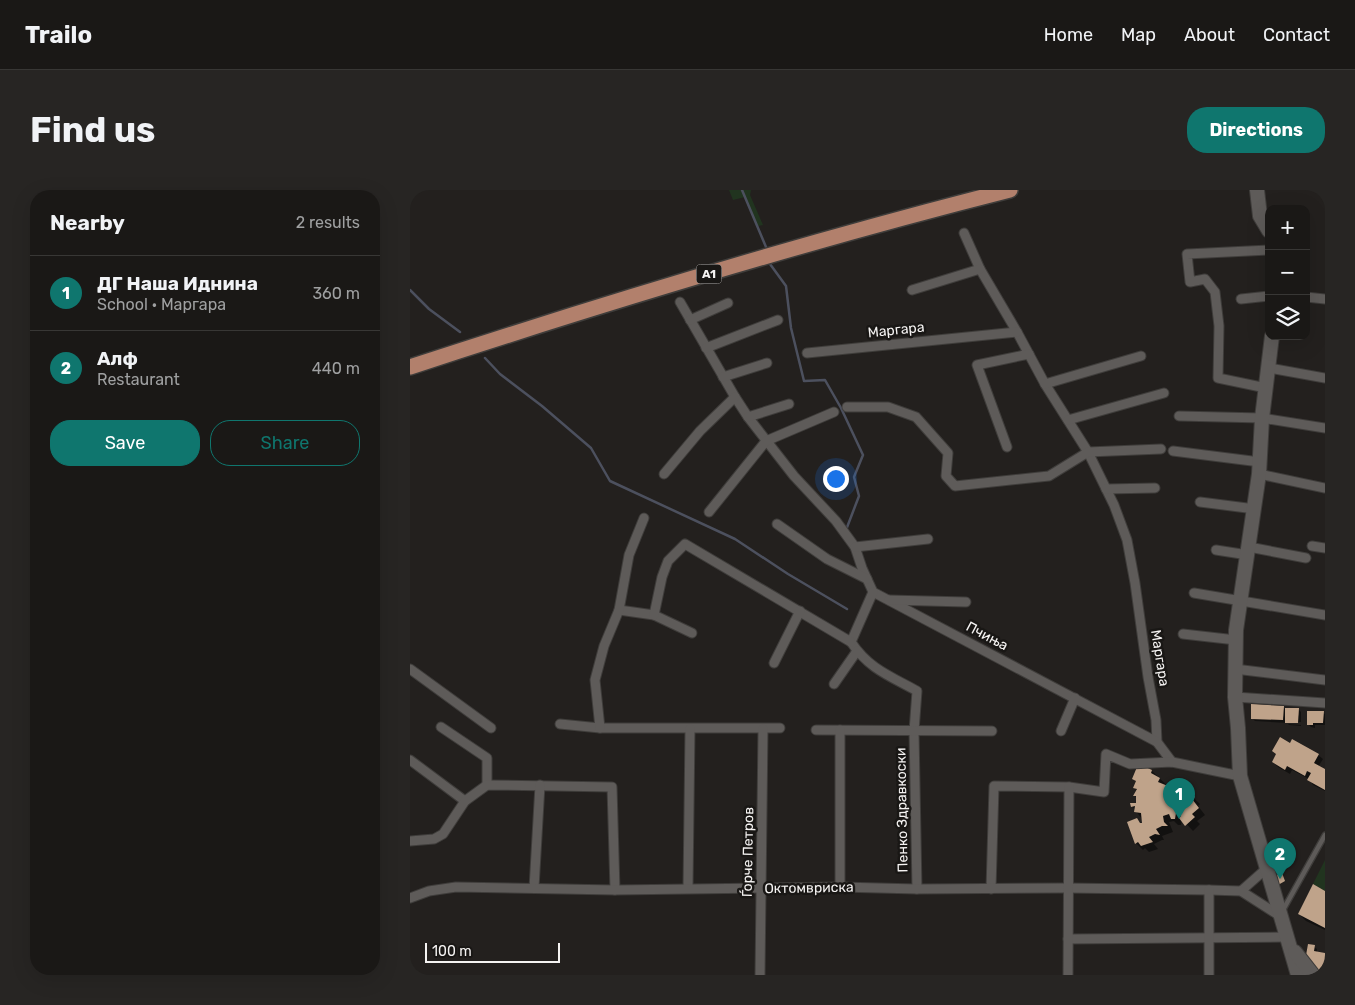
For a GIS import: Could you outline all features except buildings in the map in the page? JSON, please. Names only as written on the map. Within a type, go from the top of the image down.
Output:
[{"type":"main road","name":"A1","points":[[410,367],[890,220],[1010,190]]},
{"type":"street","points":[[1258,190],[1260,216],[1265,224]]},
{"type":"street","name":"Маргара","points":[[964,233],[980,269],[1045,384],[1088,452],[1114,505],[1127,540],[1135,583],[1156,720],[1157,742]]},
{"type":"street","points":[[1265,250],[1187,254],[1190,282],[1205,279],[1215,292],[1219,326],[1218,378],[1266,388]]},
{"type":"street","points":[[912,290],[980,269]]},
{"type":"street","points":[[1241,299],[1265,296]]},
{"type":"street","points":[[1310,297],[1325,299]]},
{"type":"street","points":[[680,302],[748,418],[794,476],[836,521],[855,547],[873,592],[851,642]]},
{"type":"street","points":[[690,320],[728,303]]},
{"type":"street","points":[[706,348],[778,320]]},
{"type":"street","name":"Маргара","points":[[807,353],[1017,332]]},
{"type":"street","points":[[1272,340],[1249,551],[1239,600],[1235,697],[1240,776],[1298,975]]},
{"type":"street","points":[[1007,447],[977,365],[1029,354]]},
{"type":"street","points":[[1045,384],[1141,356]]},
{"type":"street","points":[[723,377],[767,363]]},
{"type":"street","points":[[1269,368],[1325,378]]},
{"type":"street","points":[[1068,420],[1164,394]]},
{"type":"street","points":[[664,474],[700,431],[735,397]]},
{"type":"street","points":[[748,418],[789,404]]},
{"type":"street","points":[[848,407],[888,407],[916,416],[948,453],[946,476],[954,486],[1049,476],[1088,452],[1161,449]]},
{"type":"street","points":[[709,512],[766,441],[834,412]]},
{"type":"street","points":[[1178,416],[1262,418],[1325,428]]},
{"type":"street","points":[[1173,451],[1259,468],[1325,488]]},
{"type":"street","points":[[1106,489],[1155,488]]},
{"type":"street","points":[[1200,502],[1254,509]]},
{"type":"street","points":[[600,728],[595,680],[604,646],[618,610],[629,555],[644,518]]},
{"type":"street","points":[[777,524],[827,559],[867,579]]},
{"type":"street","points":[[855,547],[928,539]]},
{"type":"street","points":[[654,615],[662,577],[668,560],[684,544],[851,642],[857,652],[872,666],[917,691],[914,731]]},
{"type":"street","points":[[1312,546],[1325,548]]},
{"type":"street","points":[[1216,550],[1249,551],[1306,558]]},
{"type":"street","name":"Пчиња","points":[[873,592],[1157,742]]},
{"type":"street","points":[[1194,593],[1325,615]]},
{"type":"street","name":"Пчиња","points":[[887,600],[966,602]]},
{"type":"street","points":[[618,610],[654,615],[692,632]]},
{"type":"street","points":[[774,663],[800,611]]},
{"type":"street","points":[[1183,634],[1236,640]]},
{"type":"street","points":[[834,684],[857,652]]},
{"type":"street","points":[[1235,669],[1325,680]]},
{"type":"street","points":[[411,673],[491,728]]},
{"type":"street","points":[[1235,697],[1325,703]]},
{"type":"street","points":[[1061,731],[1075,698]]},
{"type":"street","points":[[560,724],[600,728],[780,728]]},
{"type":"street","points":[[441,727],[487,758],[487,785]]},
{"type":"street","points":[[688,888],[690,729]]},
{"type":"street","name":"Ѓорче Петров","points":[[760,975],[763,729]]},
{"type":"street","name":"Пенко Здравкоски","points":[[816,730],[992,731]]},
{"type":"street","points":[[840,730],[840,886]]},
{"type":"street","name":"Пенко Здравкоски","points":[[914,731],[917,889]]},
{"type":"street","points":[[1157,742],[1172,762]]},
{"type":"street","points":[[991,889],[994,786],[1069,787],[1104,792],[1106,754],[1130,764],[1172,762],[1240,776]]},
{"type":"street","points":[[410,760],[465,800]]},
{"type":"street","points":[[410,841],[434,839],[443,834],[465,800],[487,785],[612,787],[615,890]]},
{"type":"street","points":[[534,888],[540,785]]},
{"type":"street","points":[[1068,975],[1069,787]]},
{"type":"street","points":[[1266,868],[1241,891],[1280,916]]},
{"type":"street","name":"Октомвриска","points":[[410,898],[429,891],[456,887],[615,890],[688,888],[762,889],[840,886],[917,889],[1067,888],[1241,891]]},
{"type":"street","points":[[1209,890],[1209,975]]},
{"type":"street","points":[[1068,938],[1208,938],[1289,941]]},
{"type":"street","points":[[1289,941],[1313,975]]},
{"type":"lane","points":[[1280,916],[1325,835]]},
{"type":"green space","points":[[729,190],[751,190],[750,195],[763,225],[758,226],[745,197],[733,200]]},
{"type":"green space","points":[[1325,860],[1325,891],[1313,884]]},
{"type":"waterway","points":[[742,190],[766,247]]},
{"type":"waterway","points":[[770,264],[786,286],[791,328],[804,381],[825,380],[841,408],[863,455],[854,477],[859,496],[846,530]]},
{"type":"waterway","points":[[410,290],[429,309],[460,332]]},
{"type":"waterway","points":[[485,358],[500,374],[542,406],[591,448],[610,481],[735,539],[788,574],[847,609]]},
{"type":"place","name":"ДГ Наша Иднина","points":[[1179,819]]},
{"type":"place","name":"Алф","points":[[1280,879]]}]
